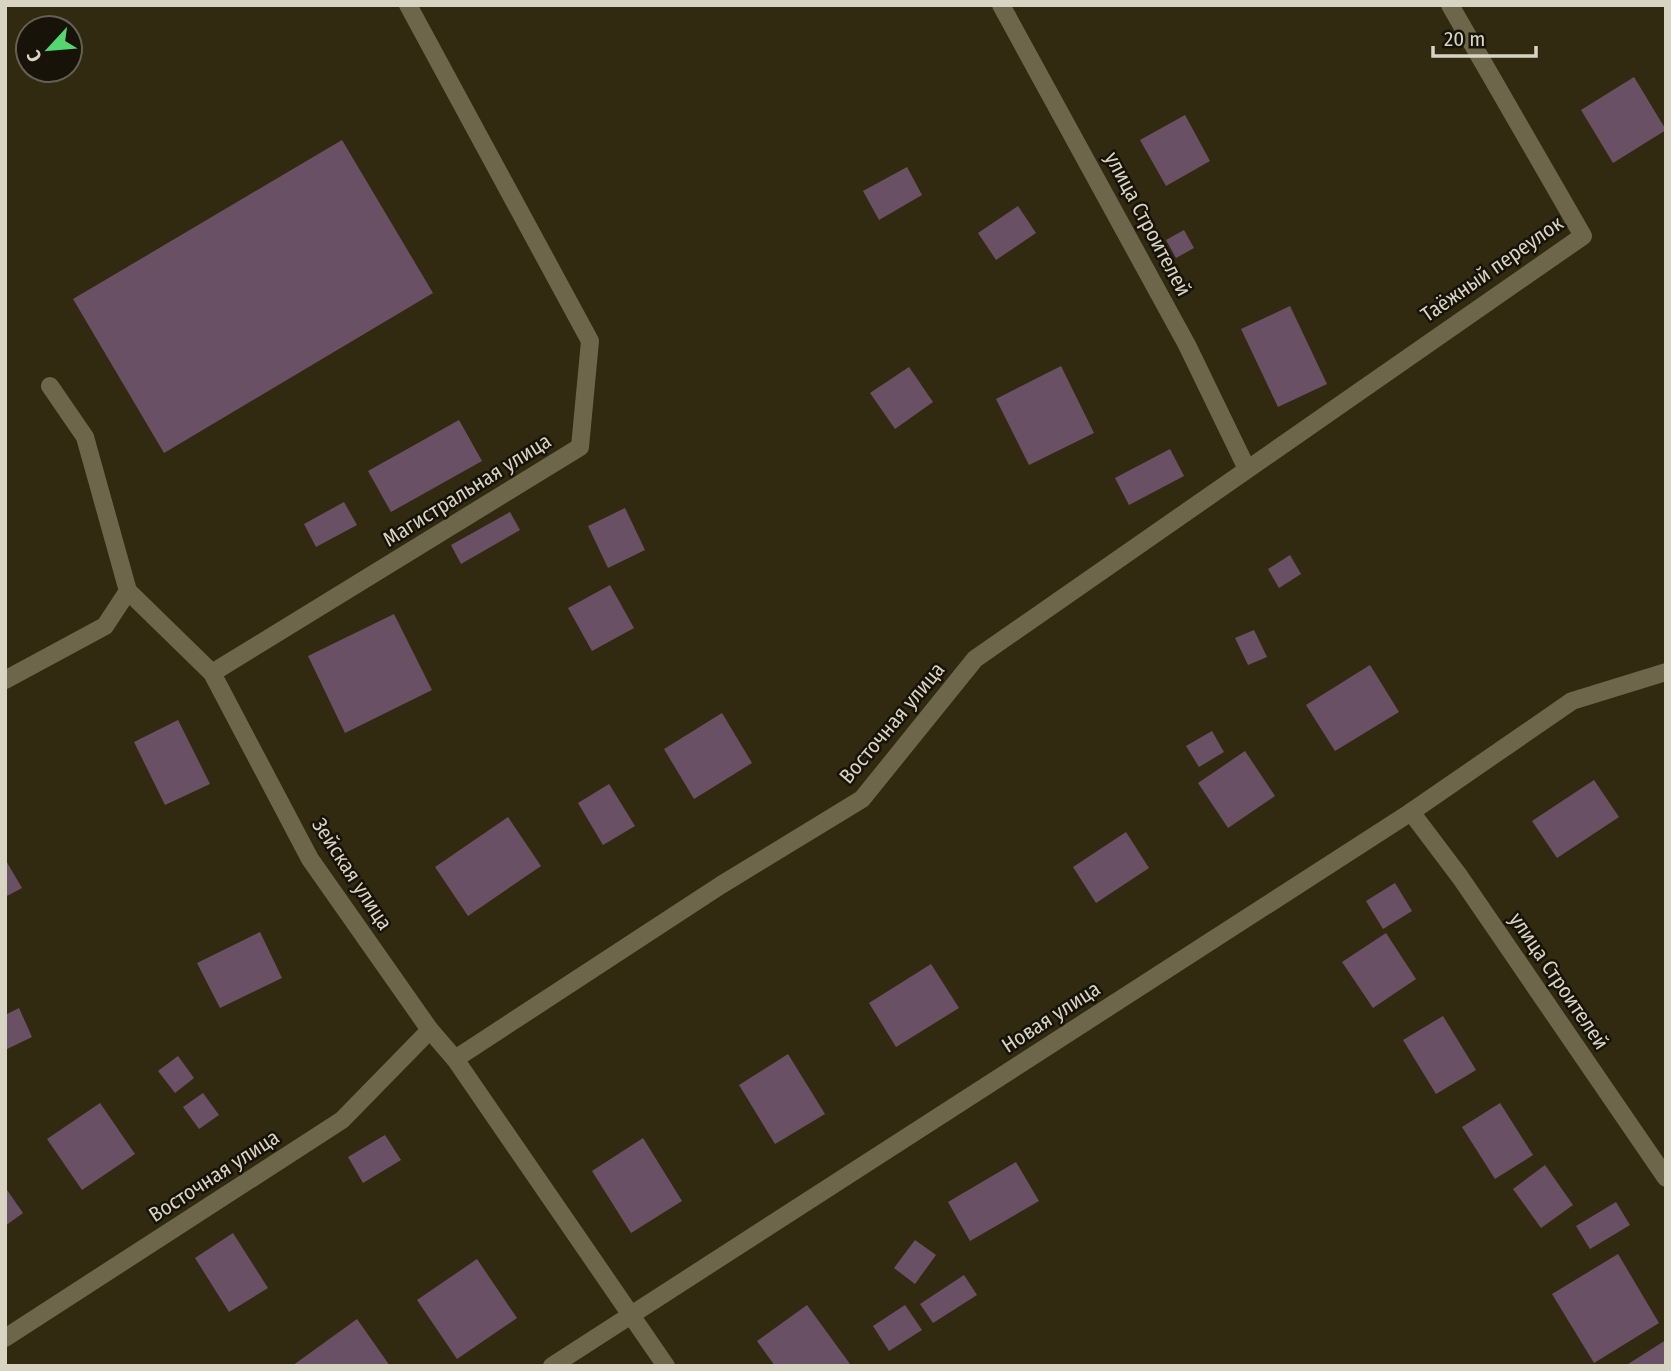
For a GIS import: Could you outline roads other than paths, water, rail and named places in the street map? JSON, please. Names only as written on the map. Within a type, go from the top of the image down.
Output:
[{"type":"street","name":"Магистральная улица","points":[[212,673],[580,447],[590,341],[408,5]]},
{"type":"street","name":"улица Строителей","points":[[1001,5],[1187,345],[1247,469]]},
{"type":"street","name":"Таёжный переулок","points":[[1247,469],[1583,236],[1450,5]]},
{"type":"street","points":[[5,680],[105,625],[128,591],[85,437],[50,386]]},
{"type":"street","name":"Восточная улица","points":[[455,1059],[721,885],[862,799],[975,659],[1247,469]]},
{"type":"street","name":"Зейская улица","points":[[128,591],[212,673],[310,859],[430,1031],[455,1059],[666,1366]]},
{"type":"street","name":"Новая улица","points":[[552,1366],[1411,812],[1572,701],[1666,672]]},
{"type":"street","name":"улица Строителей","points":[[1411,812],[1460,877],[1666,1178]]},
{"type":"street","name":"Восточная улица","points":[[5,1338],[342,1120],[430,1031]]}]
